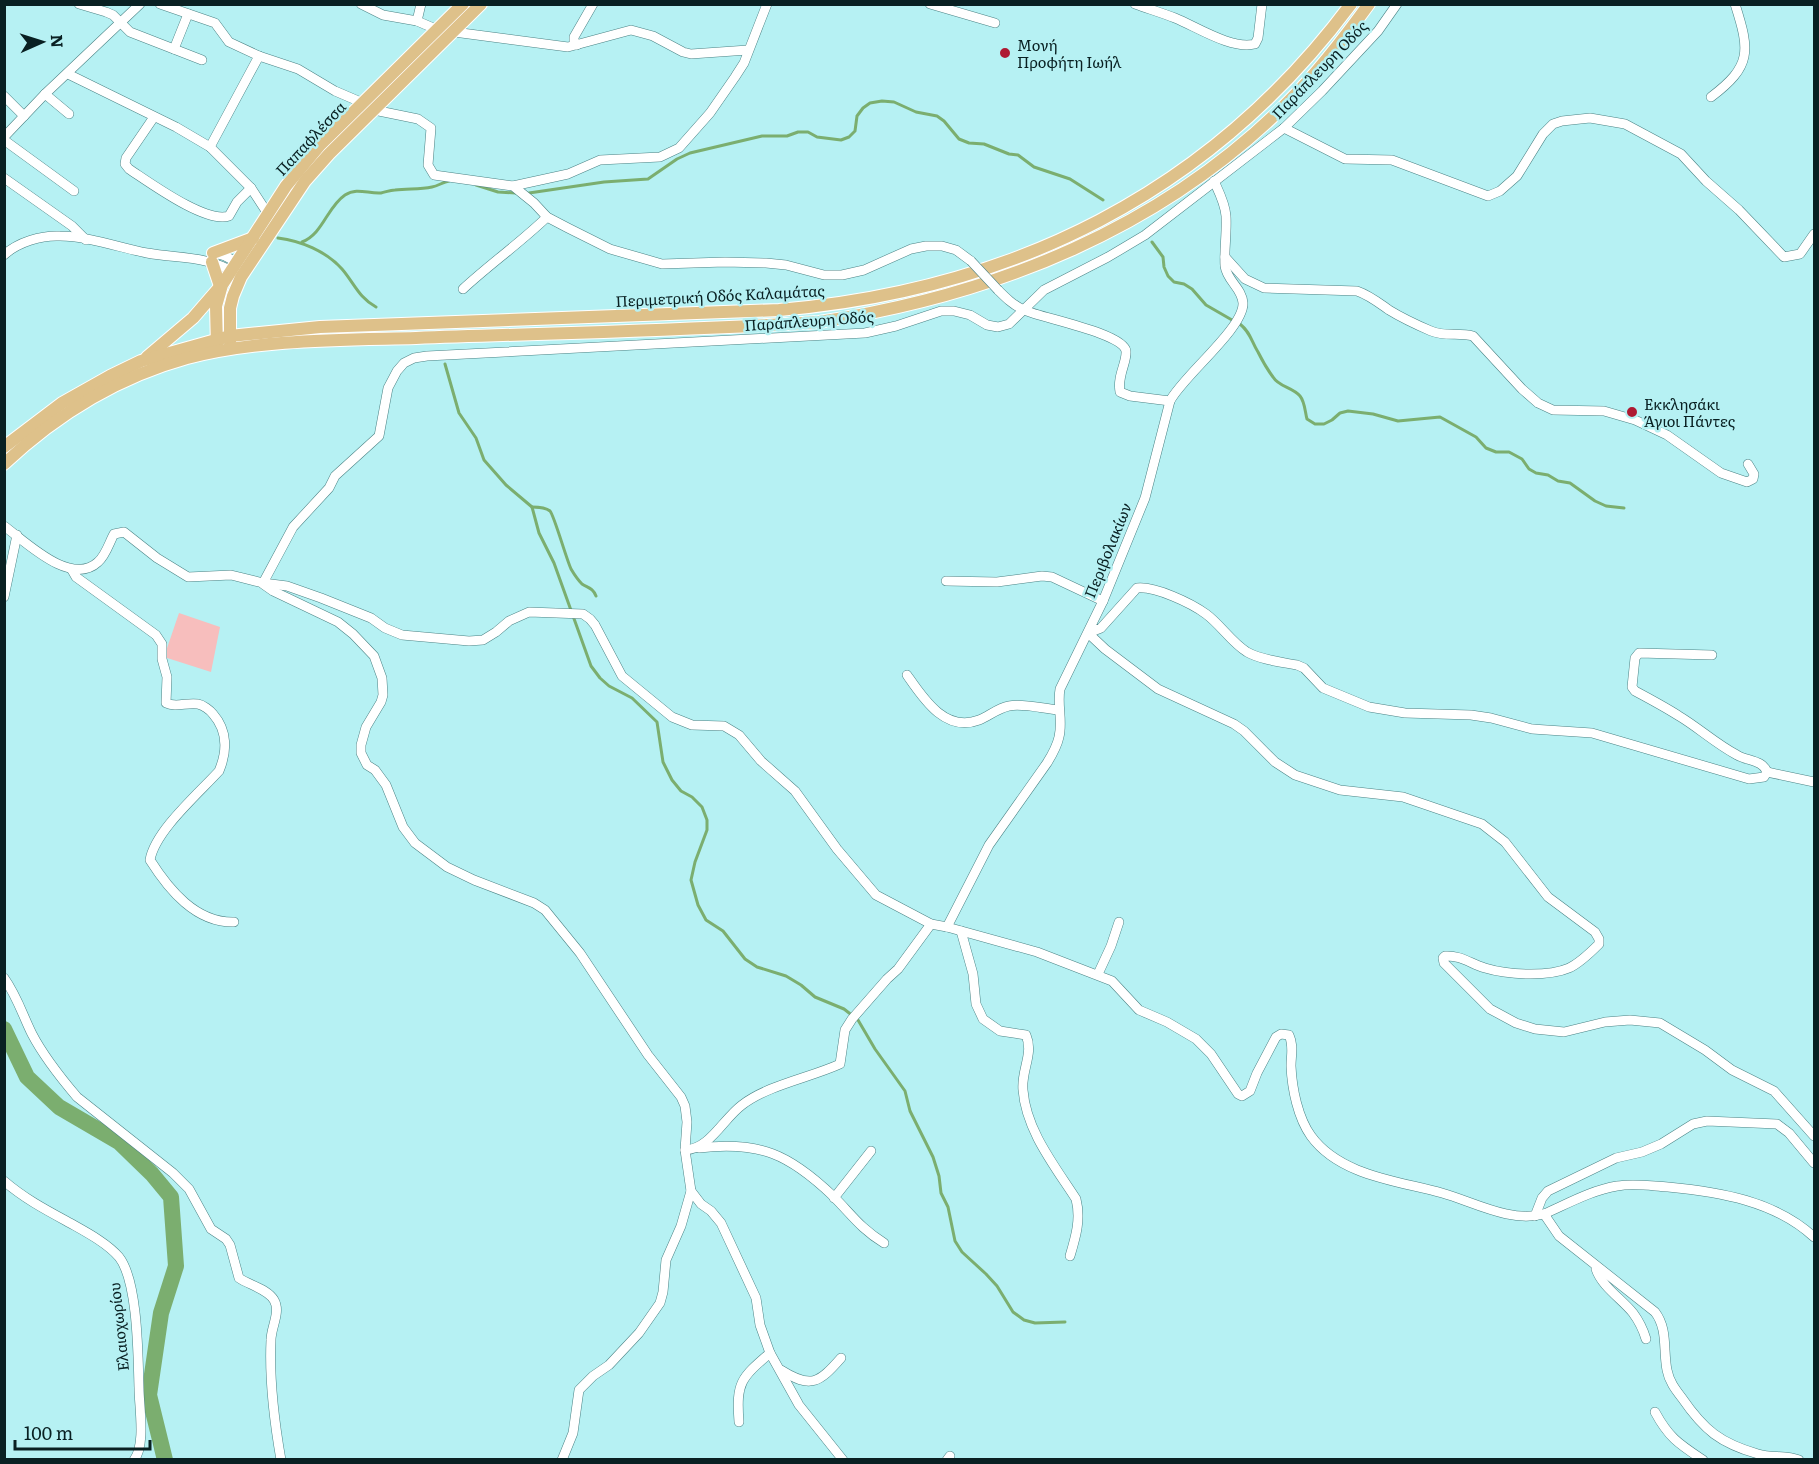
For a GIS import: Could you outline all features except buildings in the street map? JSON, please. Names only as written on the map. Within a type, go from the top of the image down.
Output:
[{"type":"main road","name":"Παπαφλέσσα","points":[[222,347],[230,336],[230,308],[239,270],[253,238],[296,172],[320,145],[464,4]]},
{"type":"main road","name":"Παπαφλέσσα","points":[[222,347],[216,306],[221,286],[239,270],[305,181],[329,154],[481,4]]},
{"type":"main road","name":"Περιμετρική Οδός Καλαμάτας","points":[[230,336],[360,325],[779,310],[862,301],[958,276],[1053,244],[1144,196],[1187,168],[1236,129],[1280,89],[1317,48],[1351,4]]},
{"type":"main road","name":"Περιμετρική Οδός Καλαμάτας","points":[[141,361],[222,347],[322,341],[819,322],[867,315],[963,291],[1060,257],[1151,210],[1196,180],[1291,99],[1334,50],[1369,4]]},
{"type":"main road","points":[[4,447],[62,403],[141,361],[193,318],[221,286],[213,257],[253,238]]},
{"type":"main road","points":[[230,308],[244,327],[270,331]]},
{"type":"main road","points":[[4,464],[67,412],[114,386],[146,372],[222,347]]},
{"type":"street","points":[[79,4],[100,7],[113,15],[132,33],[201,60]]},
{"type":"street","points":[[74,190],[5,136],[45,94],[140,4]]},
{"type":"street","points":[[160,4],[216,23],[227,41],[259,56],[298,69],[335,91],[363,103]]},
{"type":"street","points":[[361,4],[383,15],[417,21],[438,30]]},
{"type":"street","points":[[417,21],[421,4]]},
{"type":"street","points":[[577,45],[574,37],[593,4]]},
{"type":"street","points":[[374,110],[417,119],[431,128],[428,165],[434,175],[513,186],[568,174],[600,160],[660,157],[679,148],[710,113],[735,77],[767,4]]},
{"type":"street","points":[[930,4],[995,23]]},
{"type":"street","points":[[1135,4],[1173,17],[1223,40],[1249,46],[1255,44],[1258,38],[1262,4]]},
{"type":"street","name":"Παράπλευρη Οδός","points":[[263,583],[293,526],[329,488],[335,476],[379,436],[388,388],[392,378],[404,363],[414,358],[427,356],[865,333],[948,311],[970,315],[987,325],[998,327],[1009,324],[1044,290],[1145,235],[1284,128],[1322,92],[1378,31],[1396,4]]},
{"type":"street","points":[[1711,97],[1733,80],[1745,50],[1744,33],[1735,4]]},
{"type":"street","points":[[174,49],[189,14]]},
{"type":"street","points":[[454,32],[561,46],[577,45],[631,30],[653,36],[682,52],[691,54],[748,50]]},
{"type":"street","points":[[210,147],[259,56]]},
{"type":"street","points":[[68,74],[210,147],[251,188],[268,214]]},
{"type":"street","points":[[45,94],[69,114]]},
{"type":"street","points":[[4,96],[24,116]]},
{"type":"street","points":[[154,117],[126,158],[125,164],[129,169],[183,204],[221,217],[229,216],[237,202],[251,188]]},
{"type":"street","points":[[1284,128],[1345,159],[1392,160],[1488,196],[1500,191],[1517,176],[1543,134],[1553,124],[1590,118],[1625,124],[1681,154],[1784,257],[1800,254],[1815,234]]},
{"type":"street","points":[[4,178],[72,226],[86,240]]},
{"type":"street","name":"Περιβολακίων","points":[[947,927],[989,845],[1054,751],[1059,737],[1060,689],[1103,601],[1145,498],[1170,401],[1177,389],[1232,328],[1242,311],[1243,301],[1240,292],[1226,271],[1226,215],[1214,181]]},
{"type":"street","points":[[513,186],[547,218],[610,249],[662,264],[766,263],[786,265],[824,275],[842,275],[864,270],[911,249],[942,246],[956,250],[971,261],[1007,299],[1024,310],[1094,331],[1120,342],[1125,347],[1126,353],[1119,378],[1120,392],[1130,396],[1170,401]]},
{"type":"street","points":[[463,289],[547,218]]},
{"type":"street","points":[[4,255],[40,237],[62,236],[151,253],[213,257],[239,270]]},
{"type":"street","points":[[1225,257],[1245,279],[1264,288],[1357,291],[1432,332],[1443,335],[1473,336],[1522,389],[1538,403],[1553,410],[1604,411],[1635,420],[1667,435],[1721,473],[1747,482],[1753,479],[1754,474],[1748,464]]},
{"type":"street","points":[[4,526],[58,565],[72,570],[90,568],[97,563],[114,534],[121,532],[132,537],[158,558],[188,577],[227,574],[286,586],[370,618],[402,636],[483,640],[496,633],[509,621],[529,612],[577,614],[590,619],[622,675],[672,717],[692,725],[724,726],[739,735],[770,770],[795,791],[837,849],[876,895],[888,903],[932,924],[1037,952],[1112,981],[1139,1010],[1196,1038],[1211,1054],[1238,1094],[1242,1096],[1250,1091],[1276,1037],[1281,1034],[1289,1035],[1293,1048],[1293,1082],[1299,1113],[1310,1135],[1325,1152],[1338,1160],[1377,1178],[1442,1193],[1515,1215],[1539,1215],[1603,1189],[1619,1186],[1636,1185],[1698,1190],[1729,1195],[1778,1213],[1815,1238]]},
{"type":"street","points":[[4,597],[17,535]]},
{"type":"street","points":[[72,570],[76,577],[156,635],[162,644],[162,659],[167,677],[166,703],[170,705],[200,704],[211,711],[219,721],[226,742],[224,759],[219,771],[160,835],[150,860],[186,904],[201,915],[226,923],[234,922]]},
{"type":"street","points":[[946,581],[997,582],[1042,576],[1052,577],[1103,601]]},
{"type":"street","points":[[263,583],[273,591],[338,622],[374,656],[382,678],[383,695],[366,727],[361,753],[367,765],[375,770],[386,785],[403,827],[415,843],[447,867],[534,903],[554,920],[580,953],[685,1106],[687,1122],[685,1150],[691,1191],[681,1226],[666,1260],[660,1304],[639,1333],[609,1365],[579,1390],[573,1433],[561,1460]]},
{"type":"street","points":[[1767,772],[1764,777],[1749,779],[1592,733],[1532,729],[1471,715],[1405,713],[1369,707],[1323,688],[1304,668],[1249,653],[1234,643],[1207,615],[1151,588],[1137,588],[1101,628],[1088,633],[1105,649],[1158,689],[1234,724],[1275,762],[1295,775],[1340,790],[1403,797],[1482,824],[1499,837],[1548,897],[1589,927],[1599,939],[1599,944],[1569,968],[1539,974],[1504,972],[1485,968],[1454,955],[1443,958],[1444,963],[1490,1009],[1516,1023],[1554,1032],[1570,1031],[1605,1022],[1630,1020],[1660,1023],[1705,1050],[1732,1070],[1774,1091],[1815,1137]]},
{"type":"street","points":[[1712,655],[1638,653],[1635,658],[1632,687],[1732,753],[1761,764],[1767,772]]},
{"type":"street","points":[[907,675],[932,709],[958,722],[979,720],[1012,705],[1059,710]]},
{"type":"street","points":[[1767,772],[1815,782]]},
{"type":"street","points":[[1098,974],[1119,922]]},
{"type":"street","points":[[699,1148],[741,1106],[760,1094],[840,1064],[845,1030],[898,969],[932,924]]},
{"type":"street","points":[[961,932],[973,974],[976,1004],[983,1019],[1000,1031],[1026,1035],[1030,1044],[1022,1078],[1026,1109],[1046,1152],[1076,1199],[1078,1207],[1078,1226],[1070,1256]]},
{"type":"street","points":[[4,978],[13,990],[32,1035],[66,1084],[77,1096],[173,1173],[189,1190],[211,1228],[230,1245],[239,1278],[270,1295],[275,1301],[277,1310],[271,1338],[271,1391],[281,1460]]},
{"type":"street","points":[[1539,1215],[1542,1198],[1548,1191],[1616,1158],[1642,1152],[1661,1144],[1694,1124],[1707,1121],[1777,1124],[1790,1133],[1815,1163]]},
{"type":"street","points":[[685,1150],[736,1145],[767,1150],[783,1157],[834,1198],[866,1232],[884,1243]]},
{"type":"street","points":[[834,1198],[871,1150]]},
{"type":"street","name":"Ελαιοχωρίου","points":[[4,1181],[28,1201],[106,1246],[119,1257],[127,1272],[131,1289],[138,1373],[140,1447],[134,1460]]},
{"type":"street","points":[[691,1191],[721,1223],[756,1298],[760,1325],[770,1353],[799,1405],[843,1460]]},
{"type":"street","points":[[1539,1215],[1559,1236],[1596,1267],[1655,1312],[1664,1328],[1668,1376],[1697,1421],[1721,1439],[1758,1454],[1799,1460]]},
{"type":"street","points":[[1596,1267],[1603,1281],[1633,1313],[1646,1339]]},
{"type":"street","points":[[739,1422],[737,1396],[740,1384],[748,1371],[770,1353]]},
{"type":"street","points":[[779,1368],[797,1380],[813,1382],[821,1378],[841,1358]]},
{"type":"street","points":[[1655,1412],[1665,1430],[1675,1441],[1703,1460]]},
{"type":"shaded area","points":[[179,613],[220,627],[211,672],[164,657]]},
{"type":"waterway","points":[[529,193],[604,182],[648,179],[690,153],[762,136],[787,136],[798,132],[808,132],[817,137],[841,140],[849,137],[855,131],[857,116],[863,108],[870,103],[882,101],[894,102],[916,112],[937,116],[959,139],[1018,155],[1034,167],[1070,179],[1103,200]]},
{"type":"waterway","points":[[302,242],[315,233],[339,200],[349,193],[358,191],[381,193],[427,188],[449,181]]},
{"type":"waterway","points":[[476,185],[498,192],[516,193]]},
{"type":"waterway","points":[[278,238],[304,244],[321,252],[336,263],[365,299],[376,307]]},
{"type":"waterway","points":[[1152,242],[1163,257],[1164,267],[1174,282],[1192,289],[1206,305],[1232,320]]},
{"type":"waterway","points":[[1240,324],[1249,334],[1273,377],[1300,396],[1307,419],[1315,424],[1324,424],[1340,413],[1348,411],[1373,414],[1398,421],[1440,417],[1476,437],[1486,448],[1496,452],[1509,452],[1522,459],[1529,469],[1536,473],[1570,483],[1606,506],[1624,508]]},
{"type":"waterway","points":[[445,364],[459,413],[476,438],[484,460],[506,485],[532,507],[539,533],[554,563],[591,666],[609,686],[632,698],[657,722],[663,762],[672,780],[681,791],[692,797],[702,807],[707,820],[707,830],[691,880],[698,905],[706,920],[723,931],[745,959],[757,967],[786,976],[815,997],[844,1009],[858,1020],[875,1049],[905,1091],[910,1111],[933,1157],[941,1193],[948,1207],[955,1241],[962,1252],[997,1286],[1013,1312],[1024,1320],[1035,1323],[1065,1322]]},
{"type":"waterway","points":[[532,507],[550,511],[571,569],[582,584],[592,590],[596,596]]},
{"type":"waterway","points":[[4,1029],[27,1077],[59,1107],[119,1142],[152,1174],[171,1197],[176,1266],[161,1313],[149,1395],[165,1460]]},
{"type":"place","name":"Μονή Προφήτη Ιωήλ","points":[[1005,53]]},
{"type":"place","name":"Εκκλησάκι Άγιοι Πάντες","points":[[1632,412]]}]
